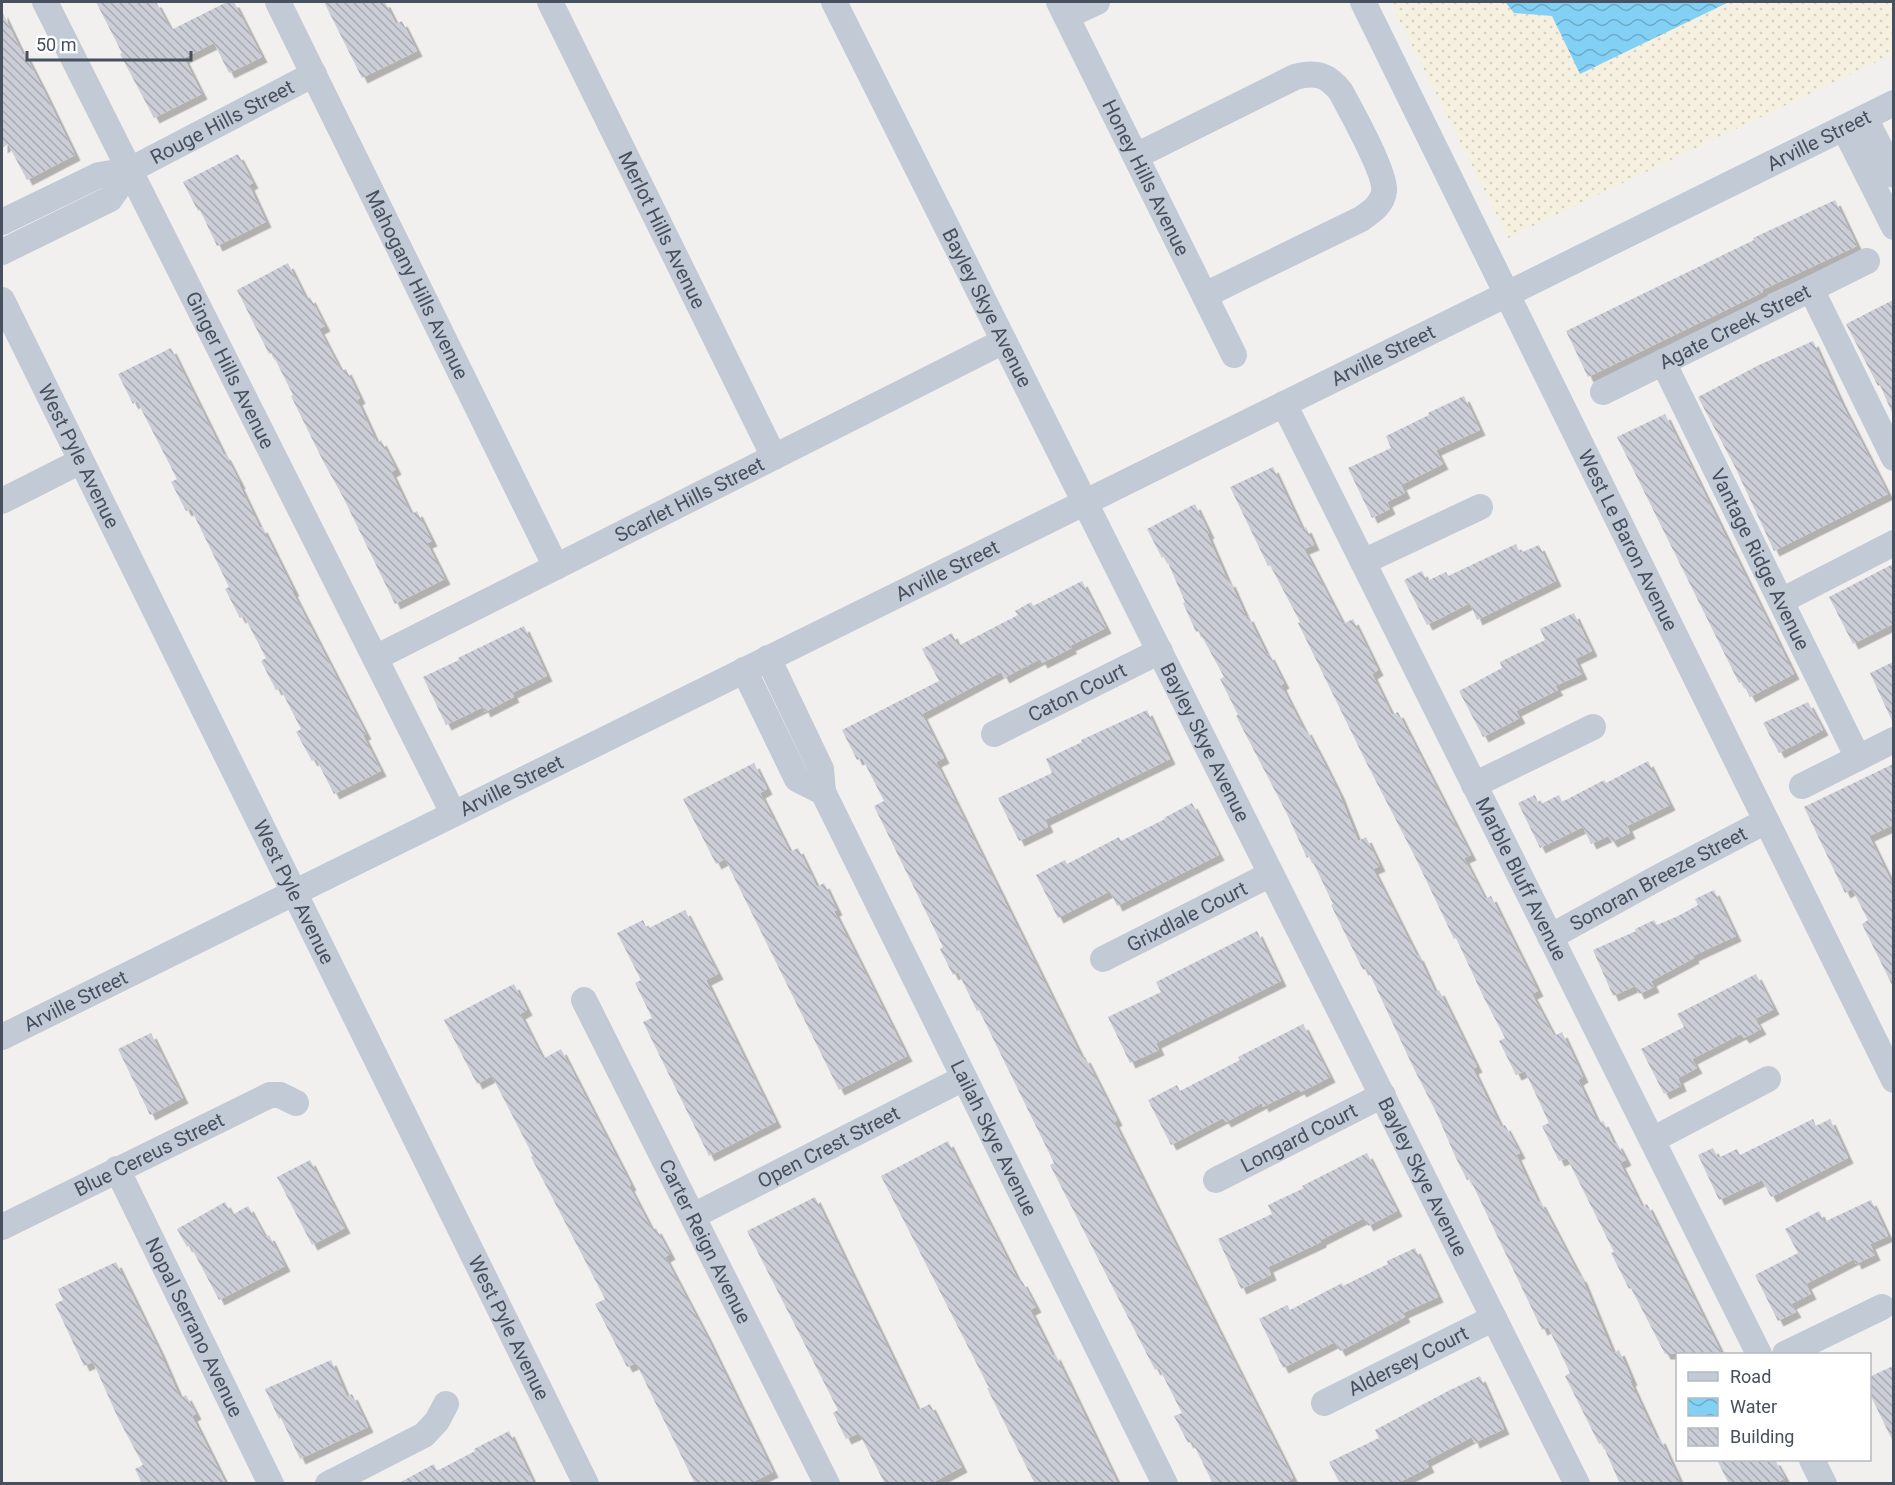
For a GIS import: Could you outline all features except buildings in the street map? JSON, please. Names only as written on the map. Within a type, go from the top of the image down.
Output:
[{"type":"street","name":"Ginger Hills Avenue","points":[[45,2],[453,813]]},
{"type":"street","name":"Mahogany Hills Avenue","points":[[278,2],[556,567]]},
{"type":"street","name":"Merlot Hills Avenue","points":[[550,2],[774,457]]},
{"type":"street","name":"Bayley Skye Avenue","points":[[834,2],[1577,1484]]},
{"type":"street","points":[[1063,9],[1097,2]]},
{"type":"street","name":"West Le Baron Avenue","points":[[1363,2],[1893,1080]]},
{"type":"street","name":"Honey Hills Avenue","points":[[1063,9],[1234,355]]},
{"type":"street","name":"Rouge Hills Street","points":[[130,170],[314,74]]},
{"type":"street","points":[[1136,156],[1295,77],[1306,74],[1322,76],[1335,83],[1341,92],[1383,180],[1382,198],[1361,219],[1205,295]]},
{"type":"street","name":"Arville Street","points":[[2,1037],[1893,103]]},
{"type":"street","points":[[1855,123],[1893,175]]},
{"type":"street","points":[[1855,123],[1893,227]]},
{"type":"street","points":[[2,222],[99,175],[130,170]]},
{"type":"street","points":[[2,252],[110,199],[130,170]]},
{"type":"street","name":"Agate Creek Street","points":[[1603,392],[1867,261]]},
{"type":"street","points":[[1811,289],[1893,458]]},
{"type":"street","name":"West Pyle Avenue","points":[[2,300],[586,1484]]},
{"type":"street","name":"Scarlet Hills Street","points":[[375,658],[1004,341]]},
{"type":"street","name":"Vantage Ridge Avenue","points":[[1663,362],[1858,758]]},
{"type":"street","name":"Marble Bluff Avenue","points":[[1284,404],[1758,1353]]},
{"type":"street","points":[[9,497],[81,461]]},
{"type":"street","points":[[1363,562],[1480,507]]},
{"type":"street","points":[[1781,601],[1893,543]]},
{"type":"street","name":"Caton Court","points":[[994,734],[1160,651]]},
{"type":"street","name":"Lailah Skye Avenue","points":[[768,658],[820,769],[823,792],[1165,1484]]},
{"type":"street","points":[[744,670],[798,778],[823,792]]},
{"type":"street","points":[[1474,784],[1593,727]]},
{"type":"street","points":[[783,748],[806,737]]},
{"type":"street","points":[[1802,786],[1893,740]]},
{"type":"street","name":"Sonoran Breeze Street","points":[[1550,937],[1766,821]]},
{"type":"street","name":"Grixdlale Court","points":[[1103,959],[1271,874]]},
{"type":"street","name":"Carter Reign Avenue","points":[[584,1000],[827,1484]]},
{"type":"street","name":"Open Crest Street","points":[[693,1216],[964,1078]]},
{"type":"street","points":[[1652,1140],[1768,1078]]},
{"type":"street","name":"Blue Cereus Street","points":[[2,1227],[270,1095],[280,1095],[296,1103]]},
{"type":"street","name":"Longard Court","points":[[1216,1180],[1383,1095]]},
{"type":"street","name":"Nopal Serrano Avenue","points":[[117,1169],[271,1484]]},
{"type":"street","points":[[1787,1353],[1882,1307]]},
{"type":"street","name":"Aldersey Court","points":[[1324,1403],[1494,1318]]},
{"type":"street","points":[[328,1484],[424,1435],[437,1420],[446,1404]]},
{"type":"street","points":[[1812,1461],[1824,1484]]},
{"type":"sand","points":[[1390,2],[1893,2],[1893,54],[1508,238]]},
{"type":"water","points":[[1497,2],[1729,2],[1580,74],[1552,16],[1514,13],[1506,3]]}]
